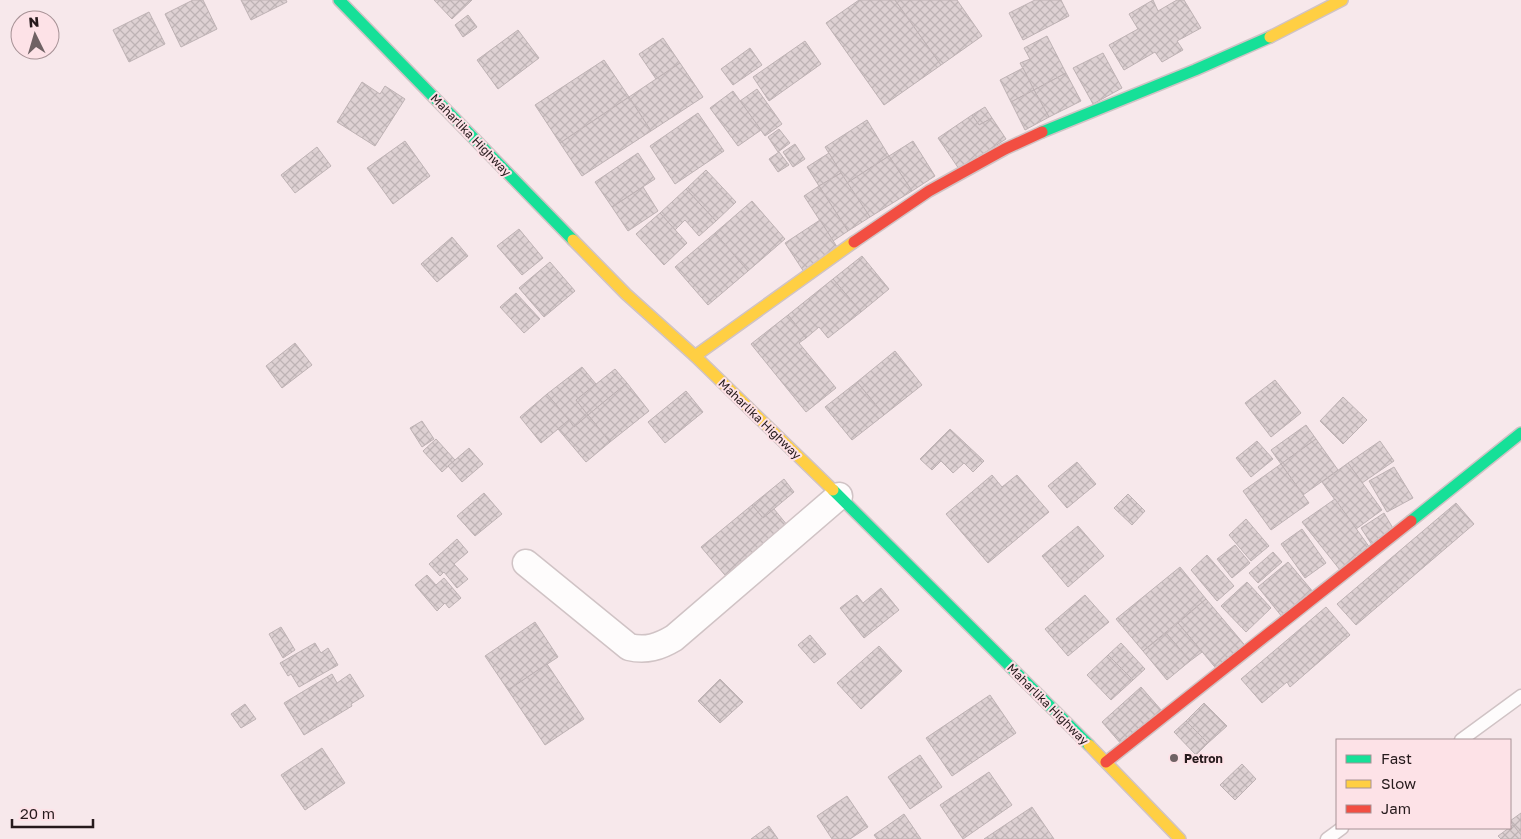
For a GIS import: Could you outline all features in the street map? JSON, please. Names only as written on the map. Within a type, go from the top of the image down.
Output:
[{"type":"main road","name":"Maharlika Highway","points":[[339,0],[626,294],[695,356],[839,496],[1106,762],[1180,839]]},
{"type":"main road","points":[[695,356],[842,250],[929,191],[1005,149],[1056,125],[1258,43],[1342,0]]},
{"type":"main road","points":[[1106,762],[1521,433]]},
{"type":"street","points":[[526,563],[629,647],[639,650],[650,649],[674,638],[839,496]]},
{"type":"lane","points":[[1462,739],[1521,696]]},
{"type":"lane","points":[[1327,839],[1341,829]]},
{"type":"building","points":[[193,0],[203,0],[217,29],[181,47],[165,14]]},
{"type":"building","points":[[241,0],[286,0],[287,2],[251,20]]},
{"type":"building","points":[[434,0],[472,0],[452,19]]},
{"type":"building","points":[[859,0],[895,0],[941,65],[884,105],[826,23]]},
{"type":"building","points":[[895,0],[957,0],[982,36],[941,65]]},
{"type":"building","points":[[1035,0],[1061,0],[1069,16],[1023,40],[1009,13]]},
{"type":"building","points":[[1153,0],[1158,11],[1177,0],[1184,0],[1201,28],[1177,41],[1183,50],[1162,62],[1155,52],[1124,70],[1109,45],[1138,29],[1129,14]]},
{"type":"building","points":[[149,12],[165,44],[129,62],[113,30]]},
{"type":"building","points":[[468,15],[477,27],[463,37],[455,25]]},
{"type":"building","points":[[518,30],[539,58],[498,89],[477,60]]},
{"type":"building","points":[[1047,36],[1066,73],[1034,90],[1020,63],[1030,59],[1024,48]]},
{"type":"building","points":[[663,38],[680,63],[656,79],[639,54]]},
{"type":"building","points":[[805,41],[821,64],[769,101],[753,77]]},
{"type":"building","points":[[750,48],[762,65],[733,85],[721,69]]},
{"type":"building","points":[[1103,53],[1122,88],[1093,104],[1073,68]]},
{"type":"building","points":[[604,60],[629,97],[560,143],[535,105]]},
{"type":"building","points":[[680,63],[703,97],[651,131],[629,97]]},
{"type":"building","points":[[1023,68],[1034,90],[1011,102],[1000,80]]},
{"type":"building","points":[[1066,73],[1081,101],[1049,117],[1034,90]]},
{"type":"building","points":[[362,82],[380,94],[385,86],[405,99],[375,146],[337,122]]},
{"type":"building","points":[[757,89],[782,124],[765,136],[740,101]]},
{"type":"building","points":[[1034,90],[1049,117],[1025,130],[1011,102]]},
{"type":"building","points":[[733,91],[761,130],[738,146],[710,108]]},
{"type":"building","points":[[629,97],[651,131],[582,176],[560,143]]},
{"type":"building","points":[[985,107],[992,118],[979,125],[972,115]]},
{"type":"building","points":[[698,113],[724,151],[675,184],[650,146]]},
{"type":"building","points":[[972,115],[979,125],[992,118],[1006,139],[959,169],[938,138]]},
{"type":"building","points":[[867,120],[889,156],[847,183],[825,147]]},
{"type":"building","points":[[779,129],[790,143],[778,152],[768,137]]},
{"type":"building","points":[[405,141],[430,176],[393,204],[367,168]]},
{"type":"building","points":[[913,141],[935,176],[912,191],[889,156]]},
{"type":"building","points":[[795,144],[805,159],[793,167],[783,152]]},
{"type":"building","points":[[317,147],[331,166],[295,193],[281,175]]},
{"type":"building","points":[[779,152],[789,165],[778,172],[769,159]]},
{"type":"building","points":[[638,153],[655,179],[612,207],[595,182]]},
{"type":"building","points":[[829,153],[841,173],[819,186],[807,167]]},
{"type":"building","points":[[889,156],[912,191],[870,217],[847,183]]},
{"type":"building","points":[[706,170],[736,202],[716,221],[686,189]]},
{"type":"building","points":[[841,173],[870,217],[848,231],[819,186]]},
{"type":"building","points":[[819,186],[848,231],[833,241],[804,196]]},
{"type":"building","points":[[643,187],[658,211],[628,231],[612,207]]},
{"type":"building","points":[[686,189],[716,221],[699,236],[685,220],[675,230],[660,213]]},
{"type":"building","points":[[752,201],[785,239],[748,271],[715,233]]},
{"type":"building","points":[[660,213],[687,243],[664,265],[636,234]]},
{"type":"building","points":[[820,220],[839,250],[804,272],[785,243]]},
{"type":"building","points":[[519,229],[543,258],[522,275],[497,246]]},
{"type":"building","points":[[715,233],[748,271],[708,305],[675,267]]},
{"type":"building","points":[[452,237],[468,256],[437,282],[421,264]]},
{"type":"building","points":[[862,256],[889,289],[861,312],[833,279]]},
{"type":"building","points":[[550,262],[575,291],[544,317],[519,288]]},
{"type":"building","points":[[833,279],[861,312],[828,338],[819,327],[806,338],[788,315]]},
{"type":"building","points":[[516,293],[540,319],[524,333],[500,307]]},
{"type":"building","points":[[788,315],[806,338],[799,343],[836,388],[806,412],[751,344]]},
{"type":"building","points":[[295,343],[312,365],[282,388],[266,366]]},
{"type":"building","points":[[895,351],[922,385],[884,415],[857,382]]},
{"type":"building","points":[[582,367],[596,384],[576,400],[588,415],[574,427],[547,394]]},
{"type":"building","points":[[615,369],[627,383],[588,415],[576,400]]},
{"type":"building","points":[[1275,380],[1301,413],[1271,437],[1245,403]]},
{"type":"building","points":[[857,382],[884,415],[852,440],[825,407]]},
{"type":"building","points":[[627,383],[649,411],[610,442],[588,415]]},
{"type":"building","points":[[686,391],[703,412],[665,443],[648,422]]},
{"type":"building","points":[[547,394],[569,420],[541,443],[520,417]]},
{"type":"building","points":[[1343,397],[1367,420],[1343,444],[1320,421]]},
{"type":"building","points":[[588,415],[610,442],[586,462],[558,429],[569,420],[574,427]]},
{"type":"building","points":[[422,421],[434,439],[422,447],[410,428]]},
{"type":"building","points":[[1306,425],[1316,439],[1281,464],[1271,450]]},
{"type":"building","points":[[950,429],[984,461],[973,472],[964,463],[953,473],[941,461],[932,470],[920,459]]},
{"type":"building","points":[[436,439],[455,460],[442,472],[423,451]]},
{"type":"building","points":[[1316,439],[1338,470],[1303,495],[1281,464]]},
{"type":"building","points":[[1257,441],[1273,459],[1251,477],[1236,458]]},
{"type":"building","points":[[1380,441],[1394,461],[1362,483],[1348,463]]},
{"type":"building","points":[[469,448],[483,464],[462,482],[448,466]]},
{"type":"building","points":[[1077,462],[1096,484],[1067,508],[1048,486]]},
{"type":"building","points":[[1348,463],[1382,510],[1356,529],[1322,482]]},
{"type":"building","points":[[1281,464],[1309,503],[1271,530],[1243,491]]},
{"type":"building","points":[[1394,467],[1413,498],[1387,512],[1369,481]]},
{"type":"building","points":[[992,475],[1002,487],[1017,475],[1049,512],[988,563],[946,514]]},
{"type":"building","points":[[784,479],[794,492],[763,518],[752,505]]},
{"type":"building","points":[[484,493],[502,514],[475,536],[457,516]]},
{"type":"building","points":[[1128,494],[1145,511],[1132,525],[1114,508]]},
{"type":"building","points":[[1335,499],[1370,548],[1340,570],[1302,522]]},
{"type":"building","points":[[1456,503],[1474,524],[1356,625],[1337,604]]},
{"type":"building","points":[[752,505],[763,518],[774,509],[792,531],[730,581],[701,547]]},
{"type":"building","points":[[1384,513],[1394,530],[1372,545],[1361,528]]},
{"type":"building","points":[[1246,519],[1269,546],[1251,561],[1229,535]]},
{"type":"building","points":[[1078,526],[1104,556],[1068,587],[1042,556]]},
{"type":"building","points":[[1302,529],[1326,563],[1305,578],[1281,544]]},
{"type":"building","points":[[457,539],[468,552],[454,564],[468,579],[457,588],[444,572],[440,576],[429,564]]},
{"type":"building","points":[[1235,545],[1250,563],[1232,578],[1217,559]]},
{"type":"building","points":[[1273,552],[1282,562],[1258,583],[1249,573]]},
{"type":"building","points":[[1207,555],[1234,586],[1217,601],[1191,570]]},
{"type":"building","points":[[1288,562],[1314,593],[1283,618],[1258,587]]},
{"type":"building","points":[[1180,567],[1206,599],[1143,651],[1116,619]]},
{"type":"building","points":[[427,575],[436,585],[444,578],[461,598],[449,608],[445,603],[437,611],[415,585]]},
{"type":"building","points":[[1247,582],[1271,608],[1246,632],[1221,606]]},
{"type":"building","points":[[881,588],[899,610],[864,638],[840,608],[857,595],[863,603]]},
{"type":"building","points":[[1085,595],[1109,622],[1068,656],[1045,629]]},
{"type":"building","points":[[1206,599],[1248,649],[1219,672],[1178,623]]},
{"type":"building","points":[[1326,607],[1350,635],[1290,687],[1287,682],[1262,703],[1241,679]]},
{"type":"building","points":[[535,622],[558,657],[508,690],[485,656]]},
{"type":"building","points":[[1178,623],[1202,652],[1190,661],[1166,633]]},
{"type":"building","points":[[281,627],[295,650],[283,658],[269,634]]},
{"type":"building","points":[[1166,633],[1190,661],[1167,680],[1143,651]]},
{"type":"building","points":[[810,635],[826,654],[814,663],[798,645]]},
{"type":"building","points":[[315,643],[321,653],[328,648],[338,665],[299,687],[291,674],[288,676],[280,663]]},
{"type":"building","points":[[1121,643],[1145,669],[1133,680],[1108,655]]},
{"type":"building","points":[[879,646],[902,671],[861,709],[837,683]]},
{"type":"building","points":[[1108,655],[1133,680],[1111,700],[1087,675]]},
{"type":"building","points":[[547,664],[584,719],[545,745],[508,690]]},
{"type":"building","points":[[332,674],[337,683],[350,674],[364,696],[351,704],[352,706],[304,735],[284,703]]},
{"type":"building","points":[[720,679],[743,702],[720,723],[698,701]]},
{"type":"building","points":[[1141,687],[1162,711],[1122,745],[1102,722]]},
{"type":"building","points":[[990,695],[1016,733],[952,776],[926,738]]},
{"type":"building","points":[[1204,703],[1227,726],[1208,743],[1186,721]]},
{"type":"building","points":[[245,704],[256,719],[241,728],[231,714]]},
{"type":"building","points":[[1186,721],[1208,743],[1196,755],[1174,732]]},
{"type":"building","points":[[322,748],[345,783],[305,810],[281,775]]},
{"type":"building","points":[[920,755],[942,787],[910,809],[888,777]]},
{"type":"building","points":[[1242,764],[1256,779],[1235,800],[1220,785]]},
{"type":"building","points":[[989,772],[1012,805],[963,839],[940,805]]},
{"type":"building","points":[[847,796],[868,827],[850,839],[832,839],[817,816]]},
{"type":"building","points":[[1032,807],[1054,839],[997,839],[993,833]]},
{"type":"building","points":[[1521,813],[1521,835],[1511,822]]},
{"type":"building","points":[[904,814],[921,839],[877,839],[874,835]]},
{"type":"building","points":[[1513,825],[1521,835],[1521,839],[1501,839],[1498,836],[1508,829],[1511,829]]},
{"type":"building","points":[[769,826],[778,839],[751,839]]},
{"type":"building","points":[[993,833],[997,839],[984,839]]},
{"type":"traffic: fast","points":[[339,0],[573,240]]},
{"type":"traffic: fast","points":[[1042,132],[1195,70],[1270,37]]},
{"type":"traffic: fast","points":[[1411,521],[1521,433]]},
{"type":"traffic: fast","points":[[833,490],[1089,745]]},
{"type":"traffic: slow","points":[[1270,37],[1342,0]]},
{"type":"traffic: slow","points":[[573,240],[626,294],[695,356],[833,490]]},
{"type":"traffic: slow","points":[[695,356],[854,242]]},
{"type":"traffic: slow","points":[[1089,745],[1180,839]]},
{"type":"traffic: jam","points":[[854,242],[929,191],[1005,149],[1042,132]]},
{"type":"traffic: jam","points":[[1106,762],[1411,521]]},
{"type":"place","name":"Petron","points":[[1174,758]]}]
